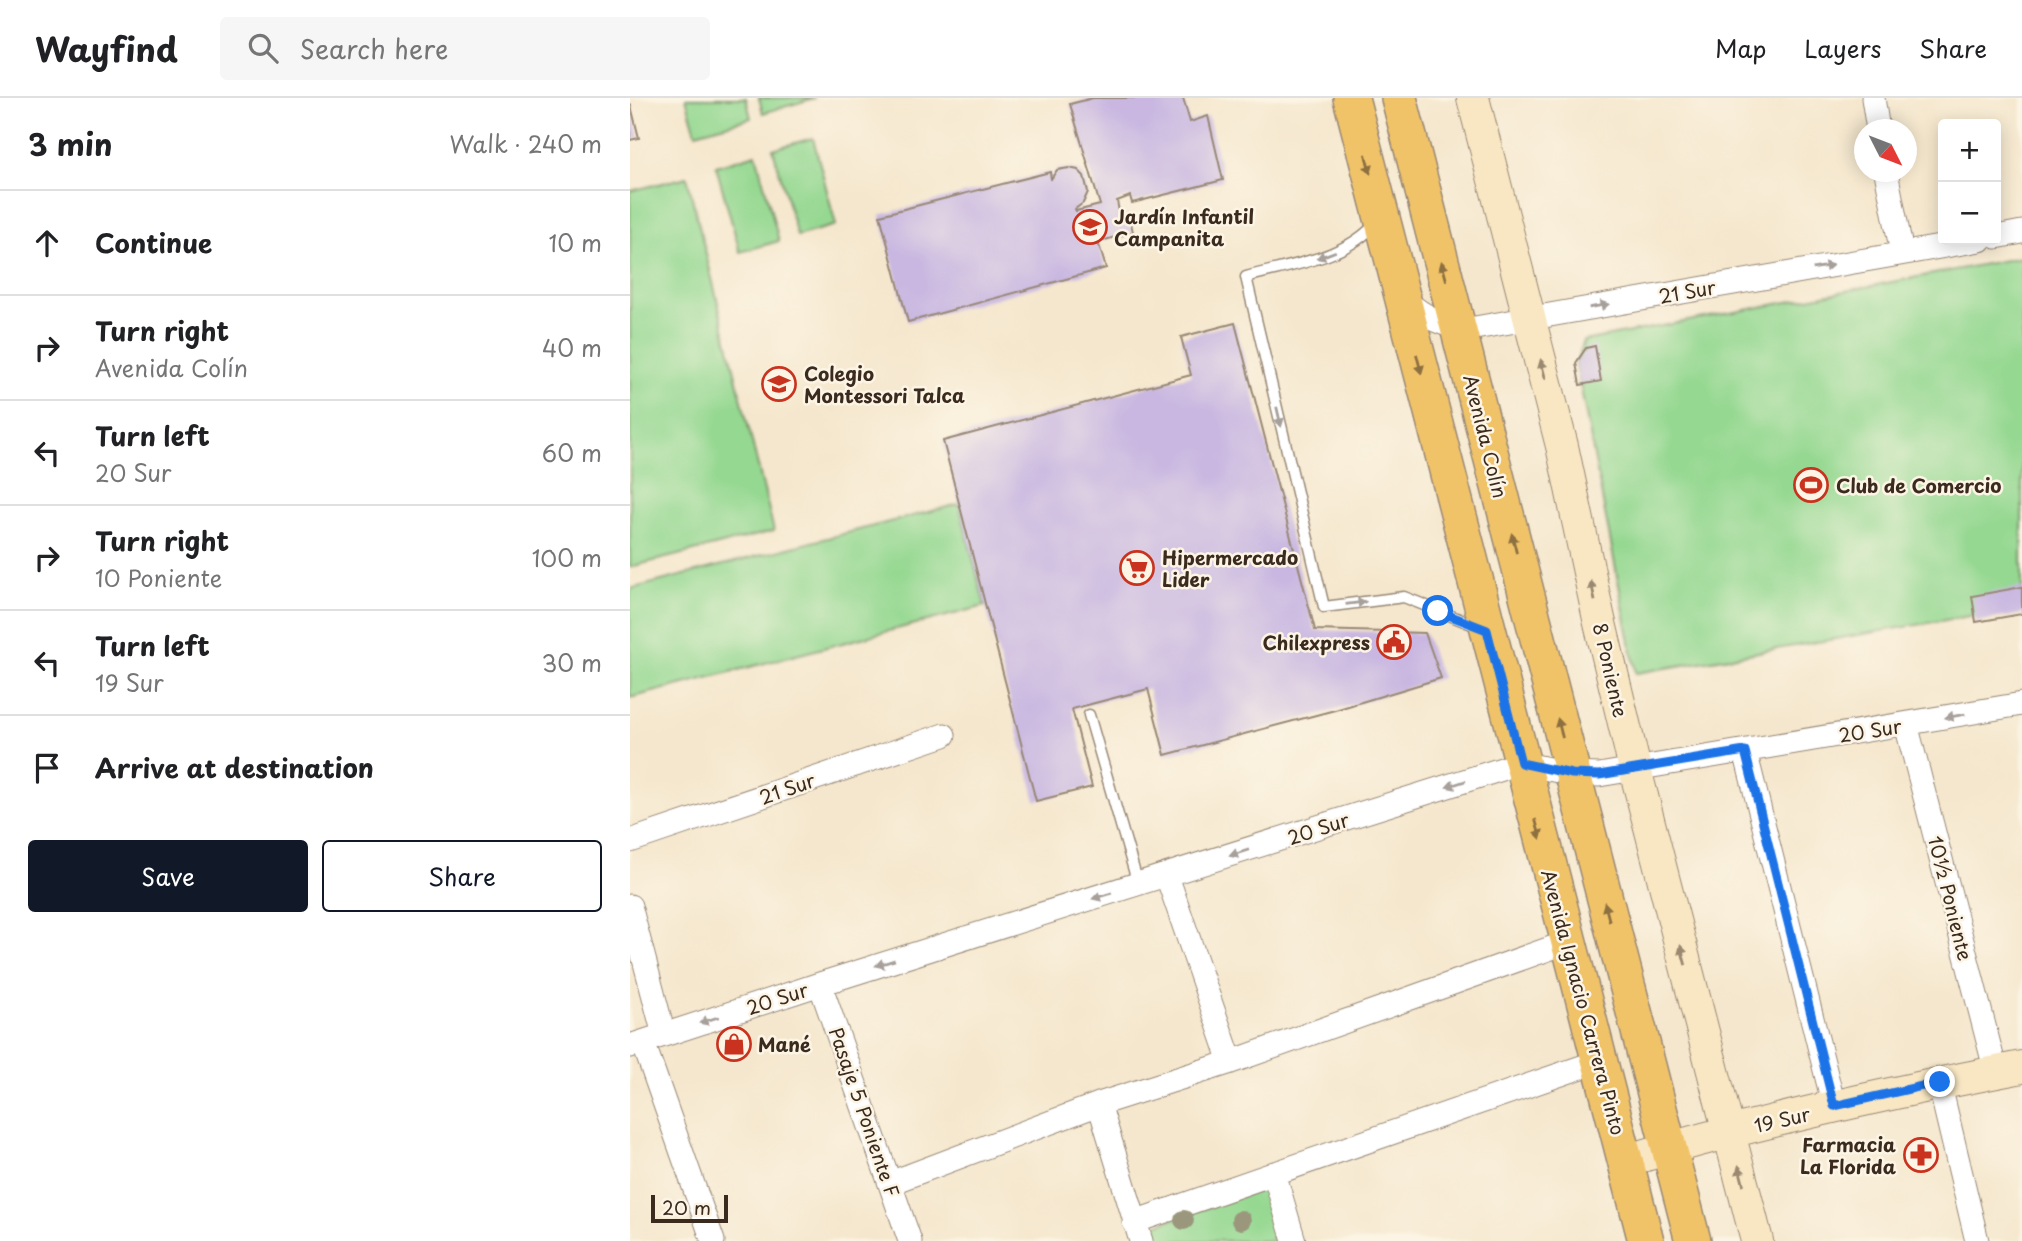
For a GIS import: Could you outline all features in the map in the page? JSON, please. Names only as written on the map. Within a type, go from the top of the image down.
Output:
[{"type":"main road","points":[[1351,98],[1521,763]]},
{"type":"main road","name":"Avenida Colín","points":[[1399,98],[1572,774]]},
{"type":"main road","name":"Avenida Ignacio Carrera Pinto","points":[[1521,763],[1646,1241]]},
{"type":"main road","points":[[1572,774],[1693,1241]]},
{"type":"street","name":"8 Poniente","points":[[1474,98],[1574,492],[1599,619],[1635,769],[1757,1241]]},
{"type":"street","points":[[1872,98],[1876,119]]},
{"type":"street","points":[[1888,182],[1902,253]]},
{"type":"street","points":[[2001,236],[2022,232]]},
{"type":"street","name":"21 Sur","points":[[1459,329],[1950,245]]},
{"type":"street","points":[[1402,298],[1431,319],[1459,329]]},
{"type":"street","name":"20 Sur","points":[[646,1041],[1521,763],[1572,774],[1599,775],[2022,704]]},
{"type":"street","name":"10½ Poniente","points":[[1906,724],[2009,1069]]},
{"type":"street","name":"21 Sur","points":[[630,841],[944,735]]},
{"type":"street","points":[[1745,751],[1834,1106]]},
{"type":"street","points":[[1167,876],[1231,1062]]},
{"type":"street","points":[[630,906],[646,1041],[713,1241]]},
{"type":"street","points":[[890,1183],[1098,1104],[1231,1062],[1568,942]]},
{"type":"street","name":"Pasaje 5 Poniente F","points":[[820,984],[910,1241]]},
{"type":"street","points":[[1098,1104],[1137,1232],[1274,1173],[1599,1061]]},
{"type":"street","name":"19 Sur","points":[[1625,1161],[1730,1131],[1834,1106],[2009,1069]]},
{"type":"street","points":[[1940,1082],[1977,1241]]},
{"type":"street","points":[[1274,1173],[1294,1241]]},
{"type":"lane","points":[[1381,217],[1362,237],[1333,252],[1246,277],[1324,607],[1404,597],[1487,630]]},
{"type":"lane","points":[[1089,715],[1138,885]]},
{"type":"green space","points":[[686,98],[746,98],[751,118],[696,133]]},
{"type":"green space","points":[[759,98],[815,98],[763,113]]},
{"type":"green space","points":[[813,138],[836,225],[797,236],[773,149]]},
{"type":"green space","points":[[756,154],[779,241],[740,252],[716,166]]},
{"type":"green space","points":[[687,177],[774,531],[630,567],[630,191]]},
{"type":"green space","name":"Club de Comercio","points":[[2022,257],[2022,607],[1636,673],[1576,363],[1584,341]]},
{"type":"green space","points":[[959,504],[985,606],[630,698],[630,589]]},
{"type":"green space","points":[[1259,1190],[1266,1191],[1281,1241],[1146,1241],[1145,1237],[1155,1225]]},
{"type":"building","points":[[1093,98],[1183,98],[1190,122],[1208,116],[1223,180],[1132,203],[1130,196],[1117,201],[1120,217],[1129,214],[1133,232],[1098,242],[1106,268],[908,322],[880,215],[1050,172],[1051,179],[1057,170],[1069,168],[1078,170],[1084,176],[1088,192],[1076,211],[1100,205],[1070,104]]},
{"type":"building","points":[[630,107],[639,138],[630,140]]},
{"type":"building","name":"Hipermercado Lider","points":[[1235,323],[1315,630],[1425,633],[1441,678],[1335,710],[1165,755],[1148,689],[1072,709],[1092,787],[1036,801],[943,441],[1191,375],[1181,337]]},
{"type":"building","points":[[1595,346],[1601,381],[1580,385],[1576,363],[1586,348]]},
{"type":"building","points":[[2022,587],[2022,614],[1976,622],[1972,596]]},
{"type":"place","name":"Jardín Infantil Campanita","points":[[1090,227]]},
{"type":"place","name":"Colegio Montessori Talca","points":[[779,384]]},
{"type":"place","name":"Club de Comercio","points":[[1811,485]]},
{"type":"place","name":"Hipermercado Lider","points":[[1137,568]]},
{"type":"place","name":"Chilexpress","points":[[1394,642]]},
{"type":"place","name":"Mané","points":[[734,1044]]},
{"type":"place","name":"Farmacia La Florida","points":[[1921,1155]]},
{"type":"route","points":[[1438,611],[1487,630],[1521,763],[1572,774],[1599,775],[1745,751],[1834,1106],[1940,1082]]}]
